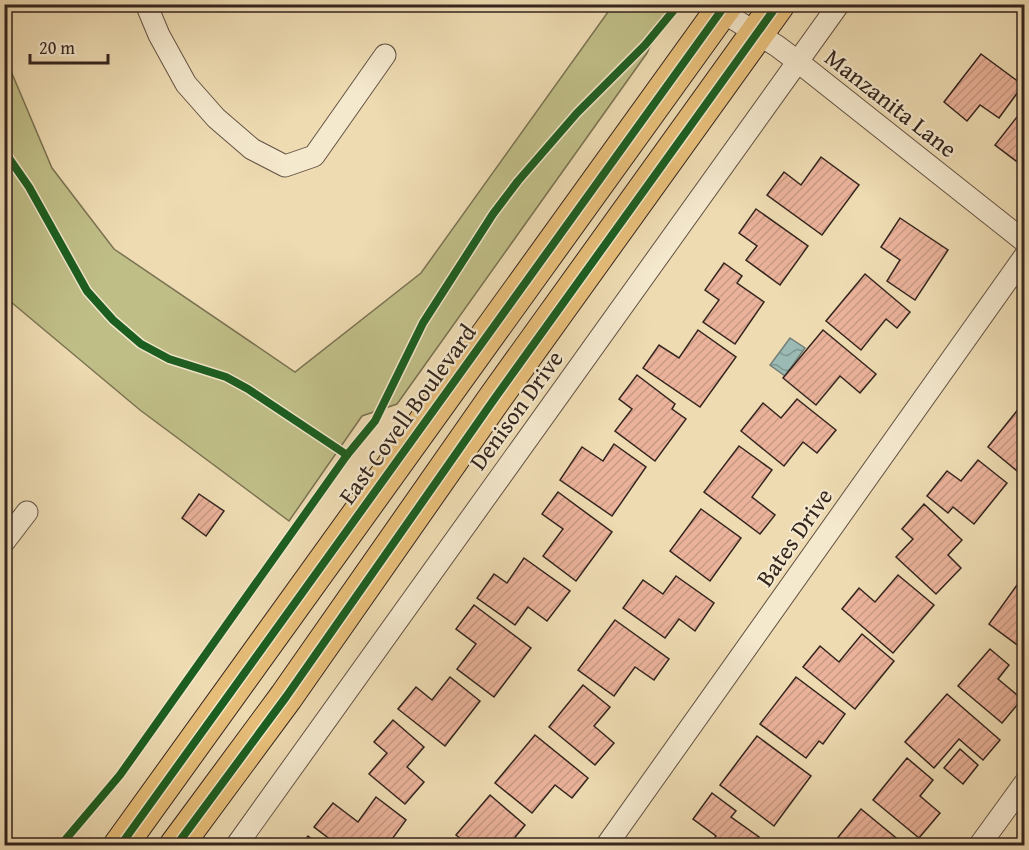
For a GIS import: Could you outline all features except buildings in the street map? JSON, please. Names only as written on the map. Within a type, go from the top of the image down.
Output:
[{"type":"main road","points":[[176,846],[286,697],[495,398],[778,4]]},
{"type":"main road","name":"East Covell Boulevard","points":[[120,846],[723,8]]},
{"type":"street","points":[[146,4],[159,35],[186,84],[216,118],[252,149],[285,166],[314,156],[385,55]]},
{"type":"street","name":"Denison Drive","points":[[236,846],[839,4]]},
{"type":"street","name":"Manzanita Lane","points":[[723,8],[797,61],[1024,241]]},
{"type":"street","name":"Bates Drive","points":[[606,846],[1024,257]]},
{"type":"street","points":[[4,542],[27,512]]},
{"type":"street","points":[[979,846],[1024,784]]},
{"type":"shaded area","points":[[613,5],[671,5],[647,53],[397,404],[362,416],[289,521],[140,410],[5,297],[5,57],[52,168],[114,249],[295,372],[421,273]]},
{"type":"water","points":[[790,338],[805,348],[785,376],[770,365]]},
{"type":"cycle path","points":[[60,846],[120,775],[347,455],[375,421],[423,323],[493,214],[518,181],[577,113],[645,45],[679,4]]},
{"type":"cycle path","points":[[120,846],[726,4]]},
{"type":"cycle path","points":[[176,846],[286,697],[495,398],[778,4]]},
{"type":"cycle path","points":[[4,151],[29,187],[87,291],[113,320],[141,344],[169,359],[226,377],[248,389],[347,455]]}]
